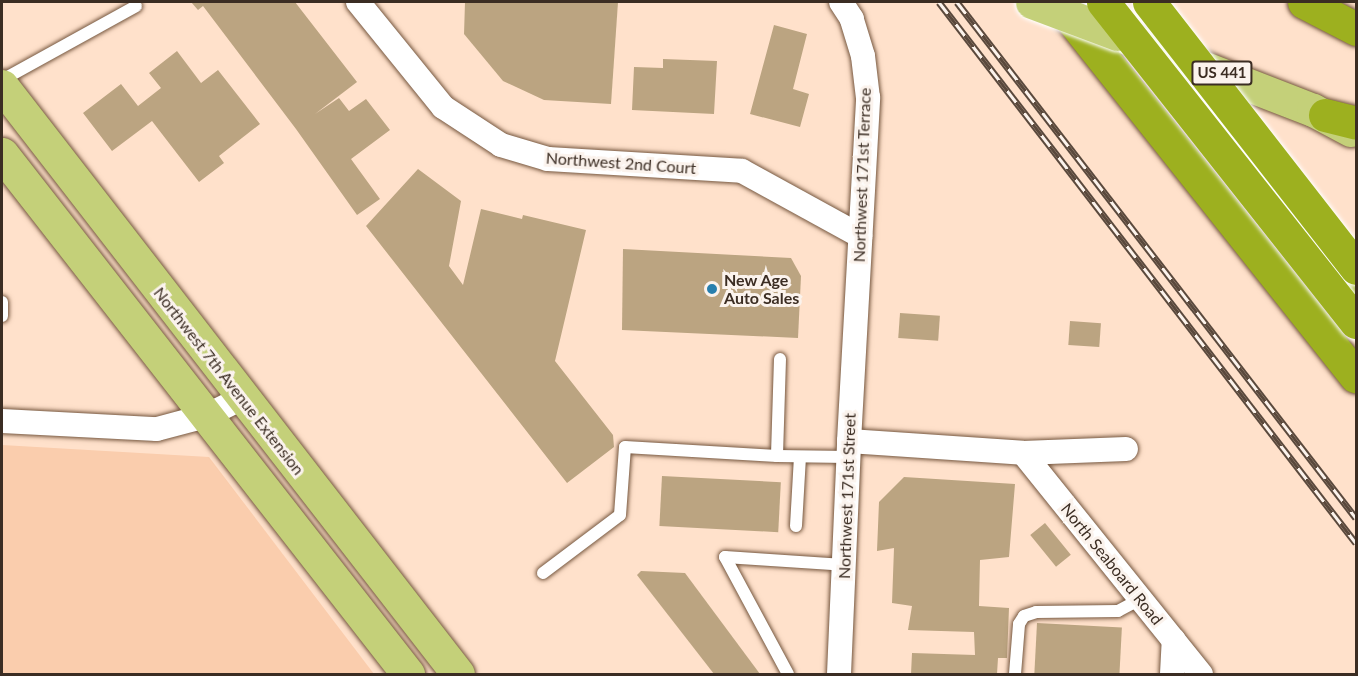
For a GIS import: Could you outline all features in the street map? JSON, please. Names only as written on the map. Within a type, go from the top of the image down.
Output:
[{"type":"highway","points":[[1058,2],[1356,376]]},
{"type":"highway","points":[[1103,2],[1356,322]]},
{"type":"highway","points":[[1149,2],[1356,268]]},
{"type":"highway","points":[[1304,2],[1356,29]]},
{"type":"highway","points":[[1325,116],[1356,123]]},
{"type":"highway","points":[[1165,135],[1356,285]]},
{"type":"main road","name":"US 441","points":[[1032,2],[1325,116],[1356,132]]},
{"type":"main road","name":"Northwest 7th Avenue Extension","points":[[2,86],[458,675]]},
{"type":"main road","points":[[2,154],[408,675]]},
{"type":"street","name":"Northwest 2nd Court","points":[[358,2],[443,107],[501,145],[548,159],[742,171],[860,236]]},
{"type":"street","name":"Northwest 171st Terrace","points":[[842,2],[852,19],[863,56],[868,98],[856,318]]},
{"type":"street","name":"Northwest 171st Street","points":[[839,675],[856,318]]},
{"type":"street","points":[[2,421],[157,429],[206,416],[242,398]]},
{"type":"street","points":[[848,449],[1023,453],[1126,449]]},
{"type":"street","name":"North Seaboard Road","points":[[1023,453],[1201,675]]},
{"type":"street","points":[[1172,675],[1174,640]]},
{"type":"lane","points":[[2,80],[136,6]]},
{"type":"lane","points":[[2,302],[2,316]]},
{"type":"lane","points":[[777,456],[780,359]]},
{"type":"lane","points":[[543,573],[620,515],[626,447],[800,457],[848,449]]},
{"type":"lane","points":[[796,526],[800,457]]},
{"type":"lane","points":[[788,675],[725,557],[844,565]]},
{"type":"lane","points":[[1015,675],[1019,624],[1024,616],[1036,612],[1118,611],[1140,599]]},
{"type":"shaded area","points":[[2,445],[209,457],[374,674],[2,674]]},
{"type":"building","points":[[191,2],[295,2],[357,82],[315,114],[339,98],[349,111],[366,99],[390,130],[351,159],[380,199],[357,215],[296,129],[203,6],[198,10]]},
{"type":"building","points":[[465,2],[618,2],[611,104],[544,100],[503,81],[464,34]]},
{"type":"building","points":[[774,25],[807,34],[793,89],[809,94],[800,127],[750,114]]},
{"type":"building","points":[[177,51],[201,83],[218,70],[260,124],[219,156],[224,163],[199,182],[152,121],[112,151],[83,113],[121,84],[138,106],[161,88],[149,73]]},
{"type":"building","points":[[663,59],[717,61],[714,114],[632,110],[634,67],[663,68]]},
{"type":"building","points":[[418,169],[461,201],[449,266],[463,285],[481,209],[522,219],[523,215],[586,230],[555,361],[613,435],[614,447],[567,483],[366,226]]},
{"type":"building","points":[[623,249],[791,258],[801,276],[798,338],[622,330]]},
{"type":"building","points":[[900,313],[940,316],[938,341],[898,338]]},
{"type":"building","points":[[1070,321],[1101,323],[1099,347],[1068,345]]},
{"type":"building","points":[[662,476],[781,482],[778,532],[659,526]]},
{"type":"building","points":[[904,477],[1015,484],[1009,557],[980,560],[979,606],[1009,608],[1007,658],[998,658],[997,674],[911,674],[912,653],[975,655],[974,632],[908,630],[912,606],[892,603],[894,548],[877,551],[879,502]]},
{"type":"building","points":[[1045,523],[1071,555],[1056,567],[1030,535]]},
{"type":"building","points":[[641,571],[685,573],[760,674],[714,674],[637,575]]},
{"type":"building","points":[[1037,623],[1122,627],[1119,674],[1034,674]]},
{"type":"railway","points":[[939,2],[1356,543]]},
{"type":"railway","points":[[957,2],[1356,518]]},
{"type":"place","name":"New Age Auto Sales","points":[[712,289]]}]
